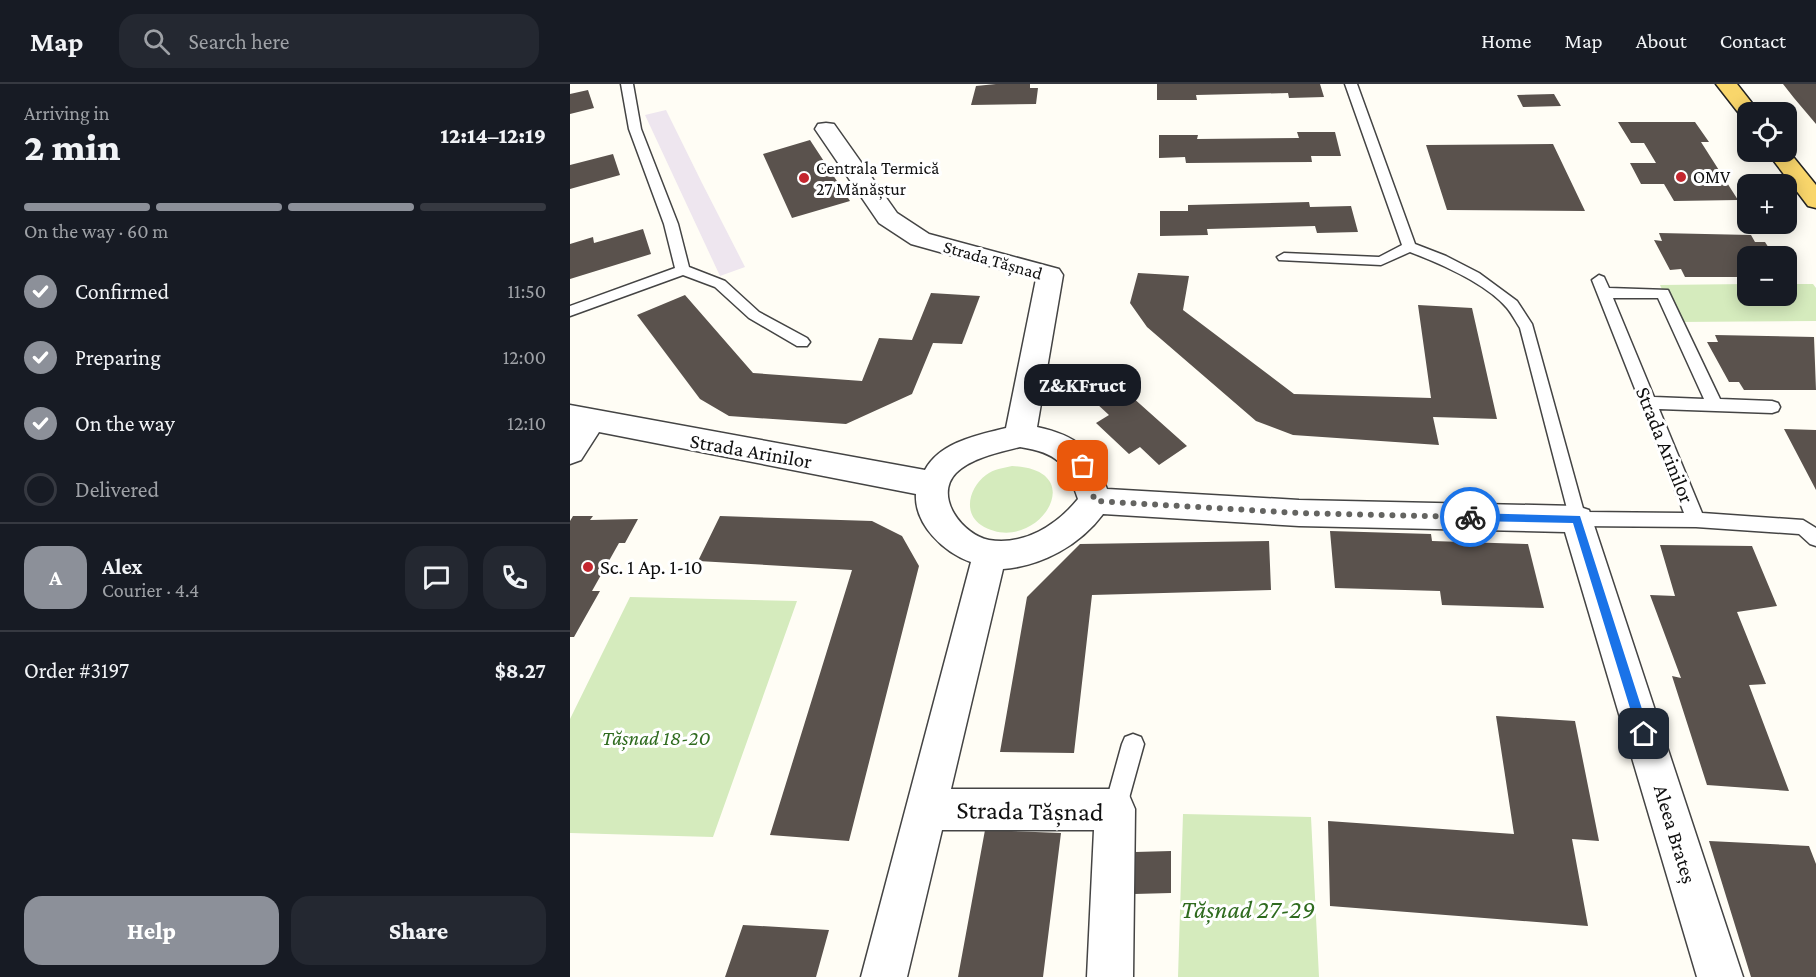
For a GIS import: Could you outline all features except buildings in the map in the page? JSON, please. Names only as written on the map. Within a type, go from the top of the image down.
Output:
[{"type":"main road","points":[[1726,84],[1740,102]]},
{"type":"main road","points":[[1786,162],[1816,201]]},
{"type":"street","name":"Strada Tășnad","points":[[826,129],[888,218],[905,230],[920,239],[1050,275],[1020,436]]},
{"type":"street","points":[[570,452],[580,418]]},
{"type":"street","name":"Strada Arinilor","points":[[580,418],[932,484]]},
{"type":"street","points":[[1020,436],[1047,438],[1064,448],[1083,466],[1095,501],[1087,513],[1045,544],[1016,553],[990,554],[970,547],[952,535],[935,514],[930,500],[932,484],[946,463],[963,454],[1020,436]]},
{"type":"street","name":"Strada Arinilor","points":[[1095,501],[1299,513],[1577,519]]},
{"type":"street","name":"Aleea Brateș","points":[[1577,519],[1720,977]]},
{"type":"street","name":"Strada Tășnad","points":[[884,977],[990,554]]},
{"type":"street","name":"Strada Tășnad","points":[[924,810],[1115,809],[1110,977]]},
{"type":"lane","points":[[627,84],[635,129],[671,224],[683,270]]},
{"type":"lane","points":[[1352,84],[1409,247]]},
{"type":"lane","points":[[1284,257],[1381,261],[1409,247],[1441,259],[1474,276],[1512,304],[1527,328],[1577,519]]},
{"type":"lane","points":[[570,311],[683,270],[720,284],[754,315],[802,342]]},
{"type":"lane","name":"Strada Arinilor","points":[[1577,519],[1696,520],[1602,287],[1663,293],[1715,405]]},
{"type":"lane","points":[[1648,404],[1772,407]]},
{"type":"lane","points":[[1696,520],[1803,527],[1816,539]]},
{"type":"lane","points":[[1115,809],[1132,744]]},
{"type":"shaded area","points":[[666,110],[745,267],[720,276],[645,115]]},
{"type":"green space","points":[[1737,284],[1737,306],[1797,306],[1797,284],[1813,284],[1816,288],[1816,321],[1677,322],[1660,285]]},
{"type":"green space","points":[[1012,466],[1037,471],[1050,481],[1053,495],[1048,509],[1036,522],[1020,531],[1001,532],[981,525],[975,520],[970,500],[976,486],[986,475]]},
{"type":"green space","name":"Tășnad 18-20","points":[[630,597],[797,601],[713,837],[570,833],[570,719]]},
{"type":"green space","name":"Tășnad 27-29","points":[[1183,814],[1311,817],[1319,977],[1178,977]]},
{"type":"way so far","points":[[1083,466],[1095,501],[1299,513],[1470,517]]},
{"type":"place","name":"OMV","points":[[1681,177]]},
{"type":"place","name":"Centrala Termică 27 Mănăștur","points":[[804,178]]},
{"type":"place","name":"Z&KFruct","points":[[1083,466]]},
{"type":"place","name":"Sc. 1 Ap. 1-10","points":[[588,567]]},
{"type":"route","points":[[1470,517],[1577,519],[1644,734]]}]
